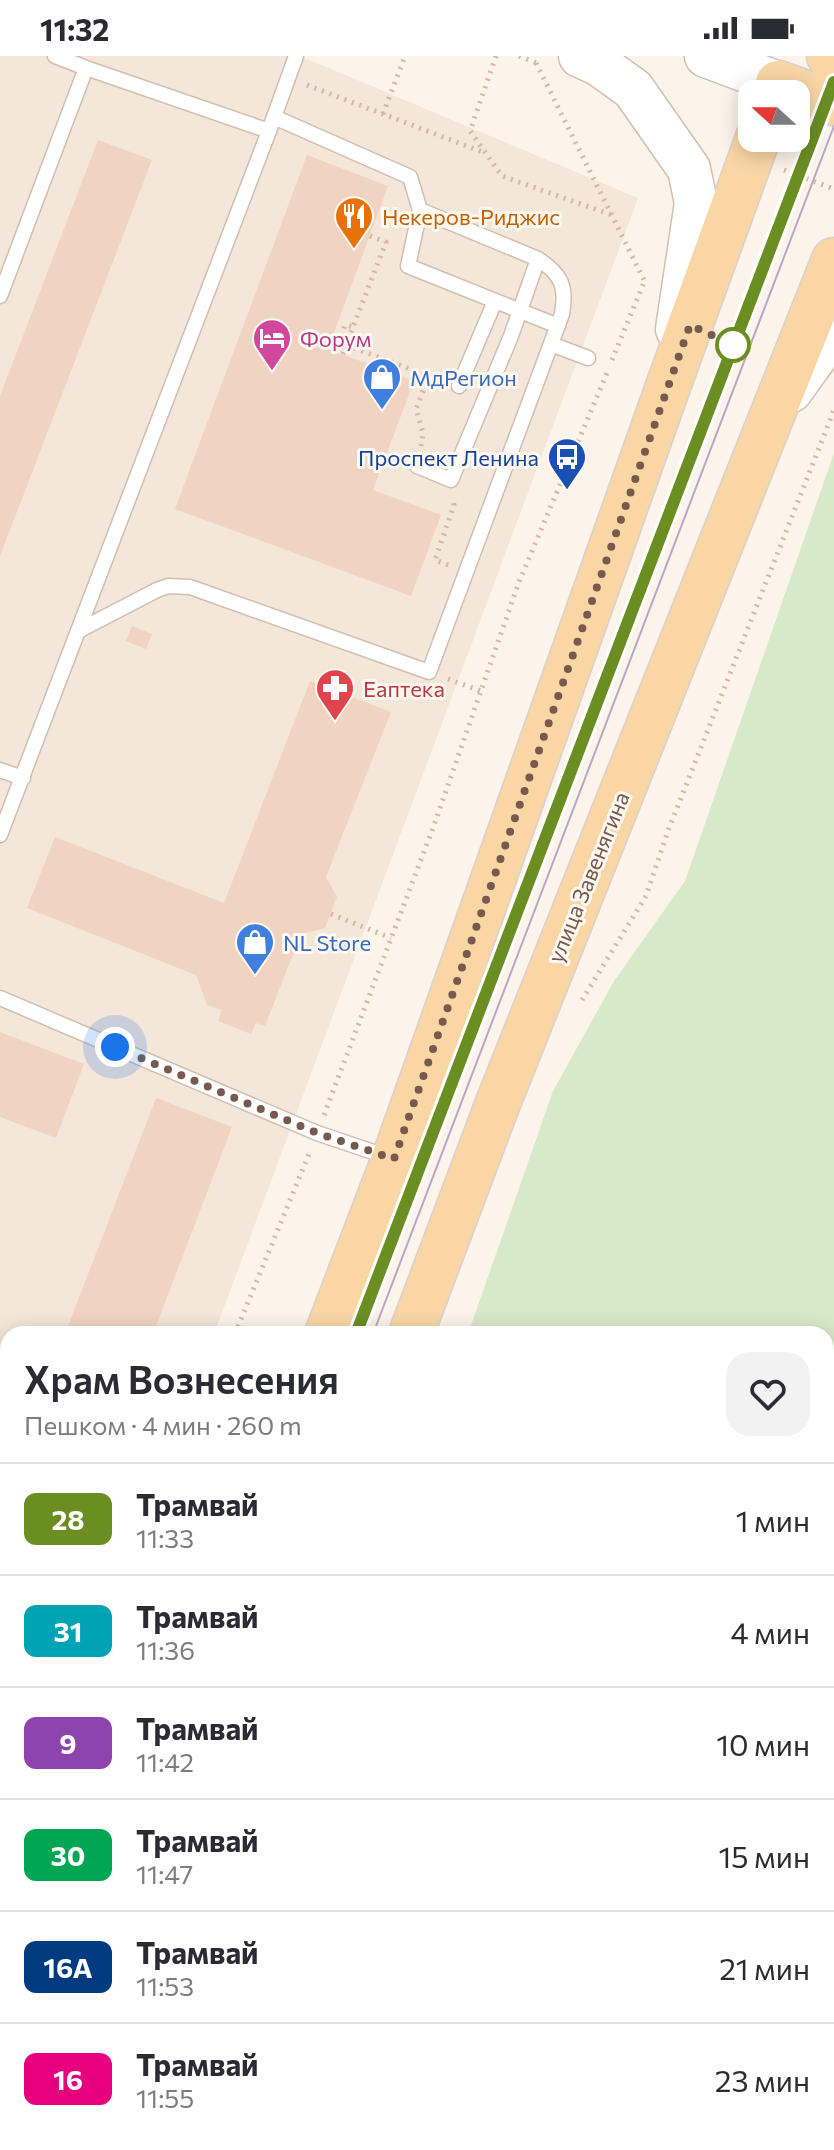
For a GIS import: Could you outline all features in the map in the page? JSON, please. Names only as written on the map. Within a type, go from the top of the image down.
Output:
[{"type":"main road","points":[[580,56],[598,64],[633,89],[689,169],[696,203],[670,381]]},
{"type":"main road","points":[[706,56],[780,78],[834,103]]},
{"type":"main road","points":[[330,1326],[394,1159],[753,152]]},
{"type":"main road","name":"улица Завенягина","points":[[414,1326],[498,1103],[834,260]]},
{"type":"main road","name":"улица Завенягина","points":[[769,421],[834,331]]},
{"type":"lane","points":[[55,56],[272,124],[410,177],[420,210],[408,266],[558,326]]},
{"type":"lane","points":[[0,835],[296,56]]},
{"type":"lane","points":[[0,296],[86,68]]},
{"type":"lane","points":[[78,631],[157,590],[179,586],[429,672],[558,326],[565,297],[562,281],[552,268],[538,259],[420,210]]},
{"type":"lane","points":[[417,466],[451,480],[538,259]]},
{"type":"lane","points":[[459,386],[495,301]]},
{"type":"lane","points":[[551,344],[588,358]]},
{"type":"lane","points":[[0,770],[23,778]]},
{"type":"lane","points":[[0,998],[317,1133],[394,1159]]},
{"type":"path","points":[[383,114],[405,56]]},
{"type":"path","points":[[496,56],[470,131],[502,176],[612,215]]},
{"type":"path","points":[[536,63],[645,281]]},
{"type":"path","points":[[305,85],[486,153]]},
{"type":"path","points":[[762,152],[834,189]]},
{"type":"path","points":[[370,236],[386,242],[353,327],[345,325],[339,343],[429,376],[416,409],[423,433],[417,466]]},
{"type":"path","points":[[238,1326],[317,1133],[391,938],[519,582],[649,268]]},
{"type":"path","points":[[343,354],[346,345]]},
{"type":"path","points":[[582,1000],[646,896],[834,410]]},
{"type":"path","points":[[442,539],[450,518]]},
{"type":"path","points":[[447,679],[481,691]]},
{"type":"path","points":[[331,914],[391,938]]},
{"type":"shaded area","points":[[0,56],[300,56],[638,198],[217,1326],[0,1326]]},
{"type":"green space","points":[[834,453],[834,1326],[471,1326],[553,1091],[614,981],[685,881]]},
{"type":"building","points":[[98,140],[152,160],[0,556],[0,396]]},
{"type":"building","points":[[307,155],[388,186],[328,349],[414,381],[373,490],[441,515],[411,596],[175,509]]},
{"type":"building","points":[[132,626],[152,634],[146,649],[126,641]]},
{"type":"building","points":[[310,681],[391,712],[326,877],[337,897],[325,928],[301,934],[265,1026],[256,1023],[251,1034],[218,1021],[222,1010],[207,1005],[196,975],[27,908],[55,837],[224,903]]},
{"type":"building","points":[[0,1032],[84,1064],[56,1138],[0,1117]]},
{"type":"building","points":[[156,1098],[232,1127],[156,1326],[68,1326]]},
{"type":"tram line","points":[[359,1326],[834,82]]},
{"type":"tram line","name":"28","points":[[359,1326],[834,82]]},
{"type":"tram line","points":[[376,1326],[834,126]]},
{"type":"place","name":"Некеров-Риджис","points":[[354,250]]},
{"type":"place","name":"Форум","points":[[272,372]]},
{"type":"place","name":"МдРегион","points":[[382,411]]},
{"type":"place","name":"Проспект Ленина","points":[[567,491]]},
{"type":"place","name":"Еаптека","points":[[335,722]]},
{"type":"place","name":"NL Store","points":[[255,976]]},
{"type":"route","points":[[115,1047],[317,1133],[394,1159],[690,325],[733,345]]}]
